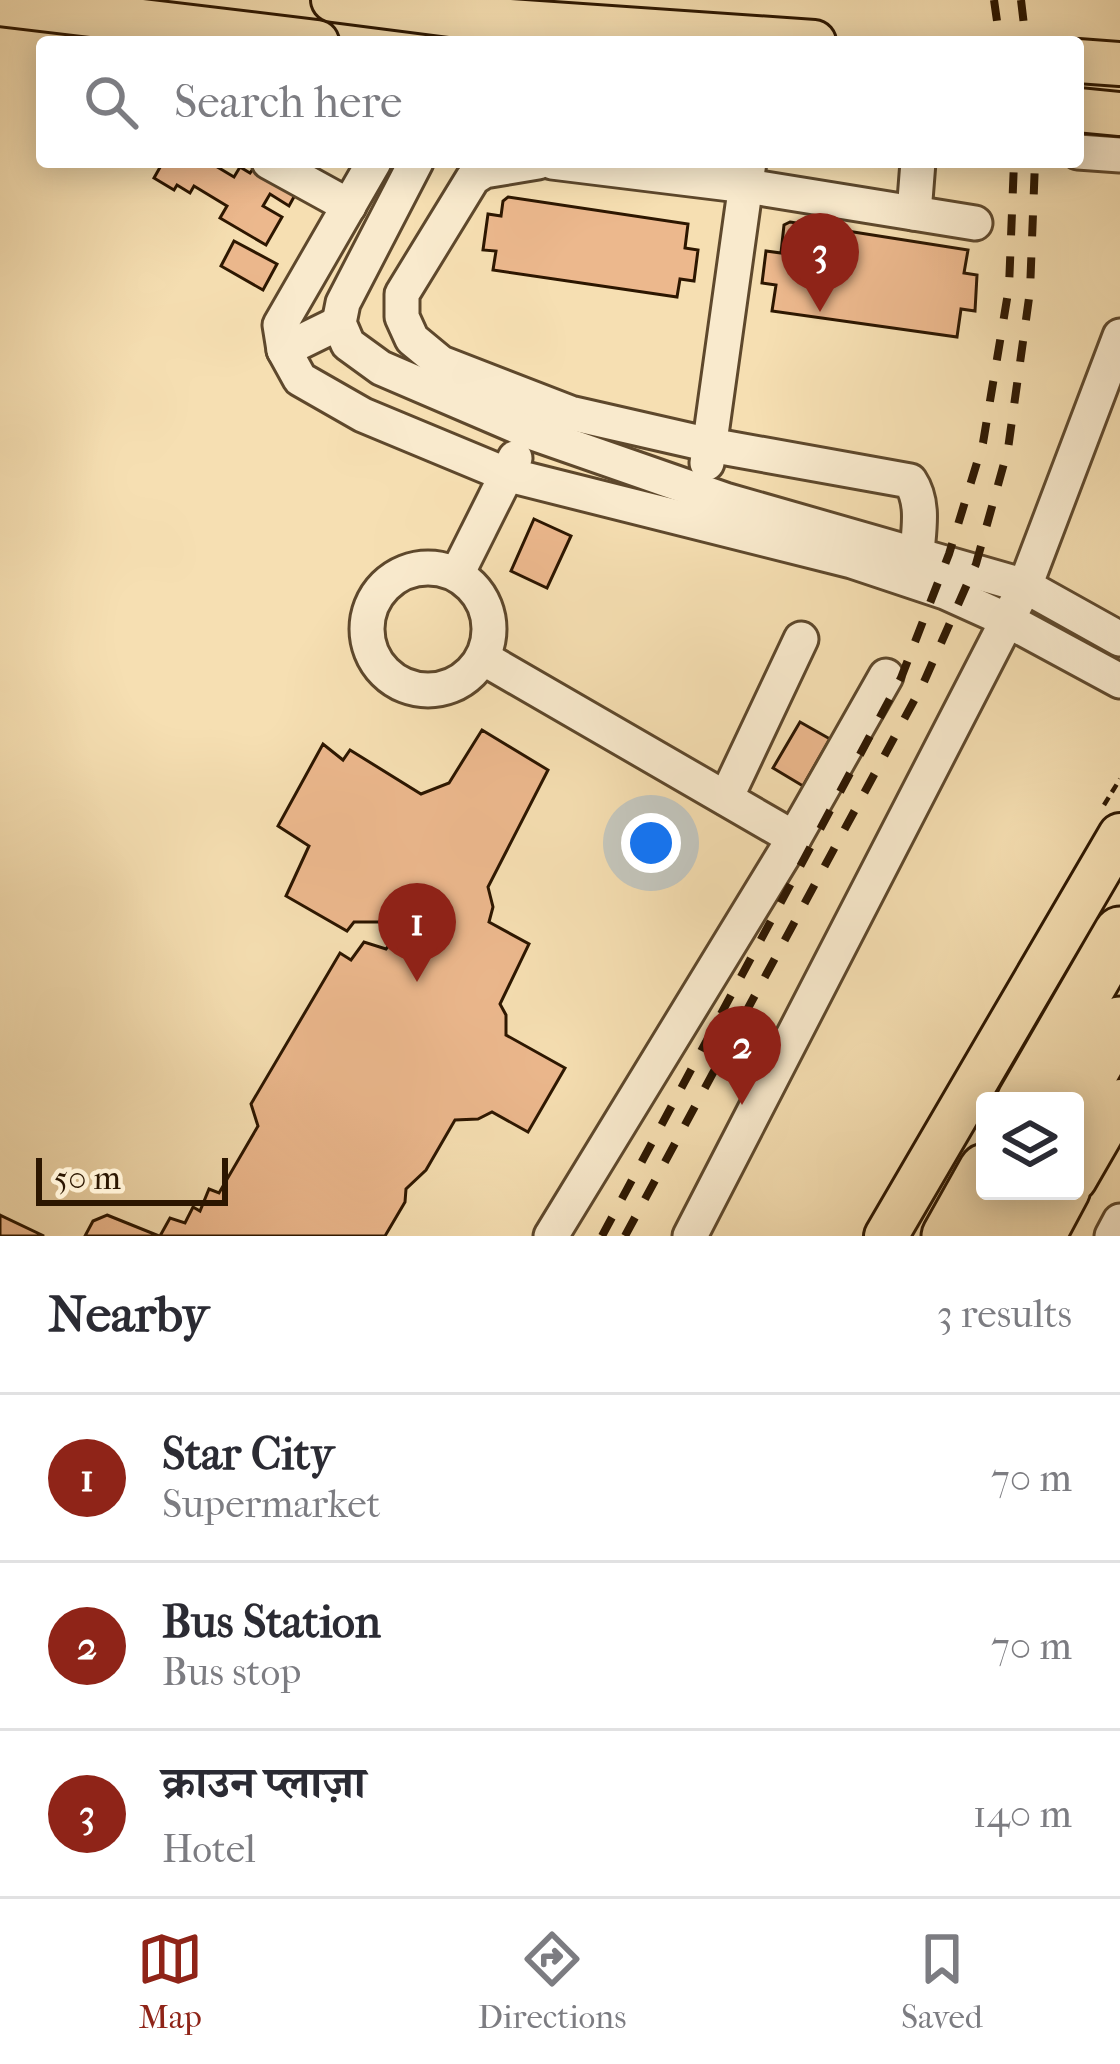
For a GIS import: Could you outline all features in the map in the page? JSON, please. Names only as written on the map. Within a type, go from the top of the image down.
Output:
[{"type":"highway","points":[[1028,1092],[1120,933]]},
{"type":"highway","points":[[1080,1092],[1120,1023]]},
{"type":"highway","points":[[948,1236],[976,1185]]},
{"type":"highway","points":[[997,1236],[1018,1200]]},
{"type":"main road","points":[[333,0],[465,19],[723,36]]},
{"type":"main road","points":[[0,4],[233,36]]},
{"type":"main road","points":[[1084,61],[1120,64]]},
{"type":"main road","points":[[886,1236],[1120,836]]},
{"type":"main road","points":[[1084,1163],[1120,1101]]},
{"type":"main road","points":[[1044,1236],[1063,1200]]},
{"type":"street","points":[[1084,147],[1109,128]]},
{"type":"street","points":[[280,168],[349,206]]},
{"type":"street","points":[[371,168],[280,325],[293,369],[311,388],[363,415],[505,474],[852,561],[945,592],[1120,681]]},
{"type":"street","points":[[413,168],[343,303],[339,323],[348,344],[381,368],[530,432],[702,492],[1025,586],[1120,639]]},
{"type":"street","points":[[502,168],[473,178],[402,294],[402,317],[412,339],[441,363],[570,413],[710,445],[910,481],[920,515],[917,552]]},
{"type":"street","points":[[650,168],[748,174],[975,223]]},
{"type":"street","points":[[914,213],[918,168]]},
{"type":"street","points":[[702,492],[748,174]]},
{"type":"street","points":[[284,350],[339,323]]},
{"type":"street","points":[[690,1236],[1025,586],[1120,336]]},
{"type":"street","points":[[457,574],[530,432]]},
{"type":"street","points":[[434,567],[457,574],[476,590],[487,611],[490,634],[483,658],[467,676],[446,688],[422,690],[399,683],[381,668],[369,646],[367,623],[374,600],[389,581],[410,569],[434,567]]},
{"type":"street","points":[[726,798],[801,639]]},
{"type":"street","points":[[483,658],[794,838]]},
{"type":"street","points":[[551,1236],[794,838],[886,676]]},
{"type":"street","points":[[1112,1236],[1120,1221]]},
{"type":"building","points":[[160,168],[219,168],[234,177],[239,168],[250,173],[253,169],[295,195],[289,206],[270,194],[263,206],[282,217],[266,245],[220,218],[227,206],[194,186],[190,193],[177,185],[174,190],[154,178]]},
{"type":"building","points":[[508,197],[688,224],[685,248],[698,250],[694,281],[680,279],[677,297],[493,270],[496,251],[483,250],[488,214],[501,216]]},
{"type":"building","points":[[790,222],[968,250],[964,273],[977,275],[975,311],[961,309],[957,337],[772,311],[776,285],[762,283],[766,251],[781,253],[784,225]]},
{"type":"building","points":[[234,241],[277,264],[263,290],[221,266]]},
{"type":"building","points":[[534,519],[571,536],[547,588],[511,571]]},
{"type":"building","points":[[800,722],[830,739],[803,786],[773,768]]},
{"type":"building","points":[[482,730],[548,770],[488,887],[493,907],[489,922],[529,944],[500,1004],[506,1015],[506,1035],[565,1068],[528,1132],[492,1112],[478,1119],[455,1120],[426,1170],[406,1189],[405,1202],[385,1236],[160,1236],[170,1218],[185,1223],[193,1207],[200,1211],[209,1189],[219,1193],[258,1126],[251,1104],[340,953],[351,960],[364,942],[386,949],[391,943],[385,922],[354,922],[347,931],[286,896],[309,846],[278,826],[323,744],[343,760],[350,750],[421,794],[449,783]]},
{"type":"building","points":[[0,1215],[44,1236],[0,1236]]},
{"type":"building","points":[[107,1215],[159,1236],[85,1236],[93,1221]]},
{"type":"railway","points":[[994,0],[999,36]]},
{"type":"railway","points":[[1021,0],[1025,36]]},
{"type":"railway","points":[[602,1236],[901,678],[949,554],[983,443],[1009,287],[1014,168]]},
{"type":"railway","points":[[625,1236],[923,684],[976,564],[1008,449],[1030,291],[1035,168]]},
{"type":"place","name":"क्राउन प्लाज़ा","points":[[820,312]]},
{"type":"place","name":"Star City","points":[[417,982]]},
{"type":"place","name":"Bus Station","points":[[742,1105]]}]
